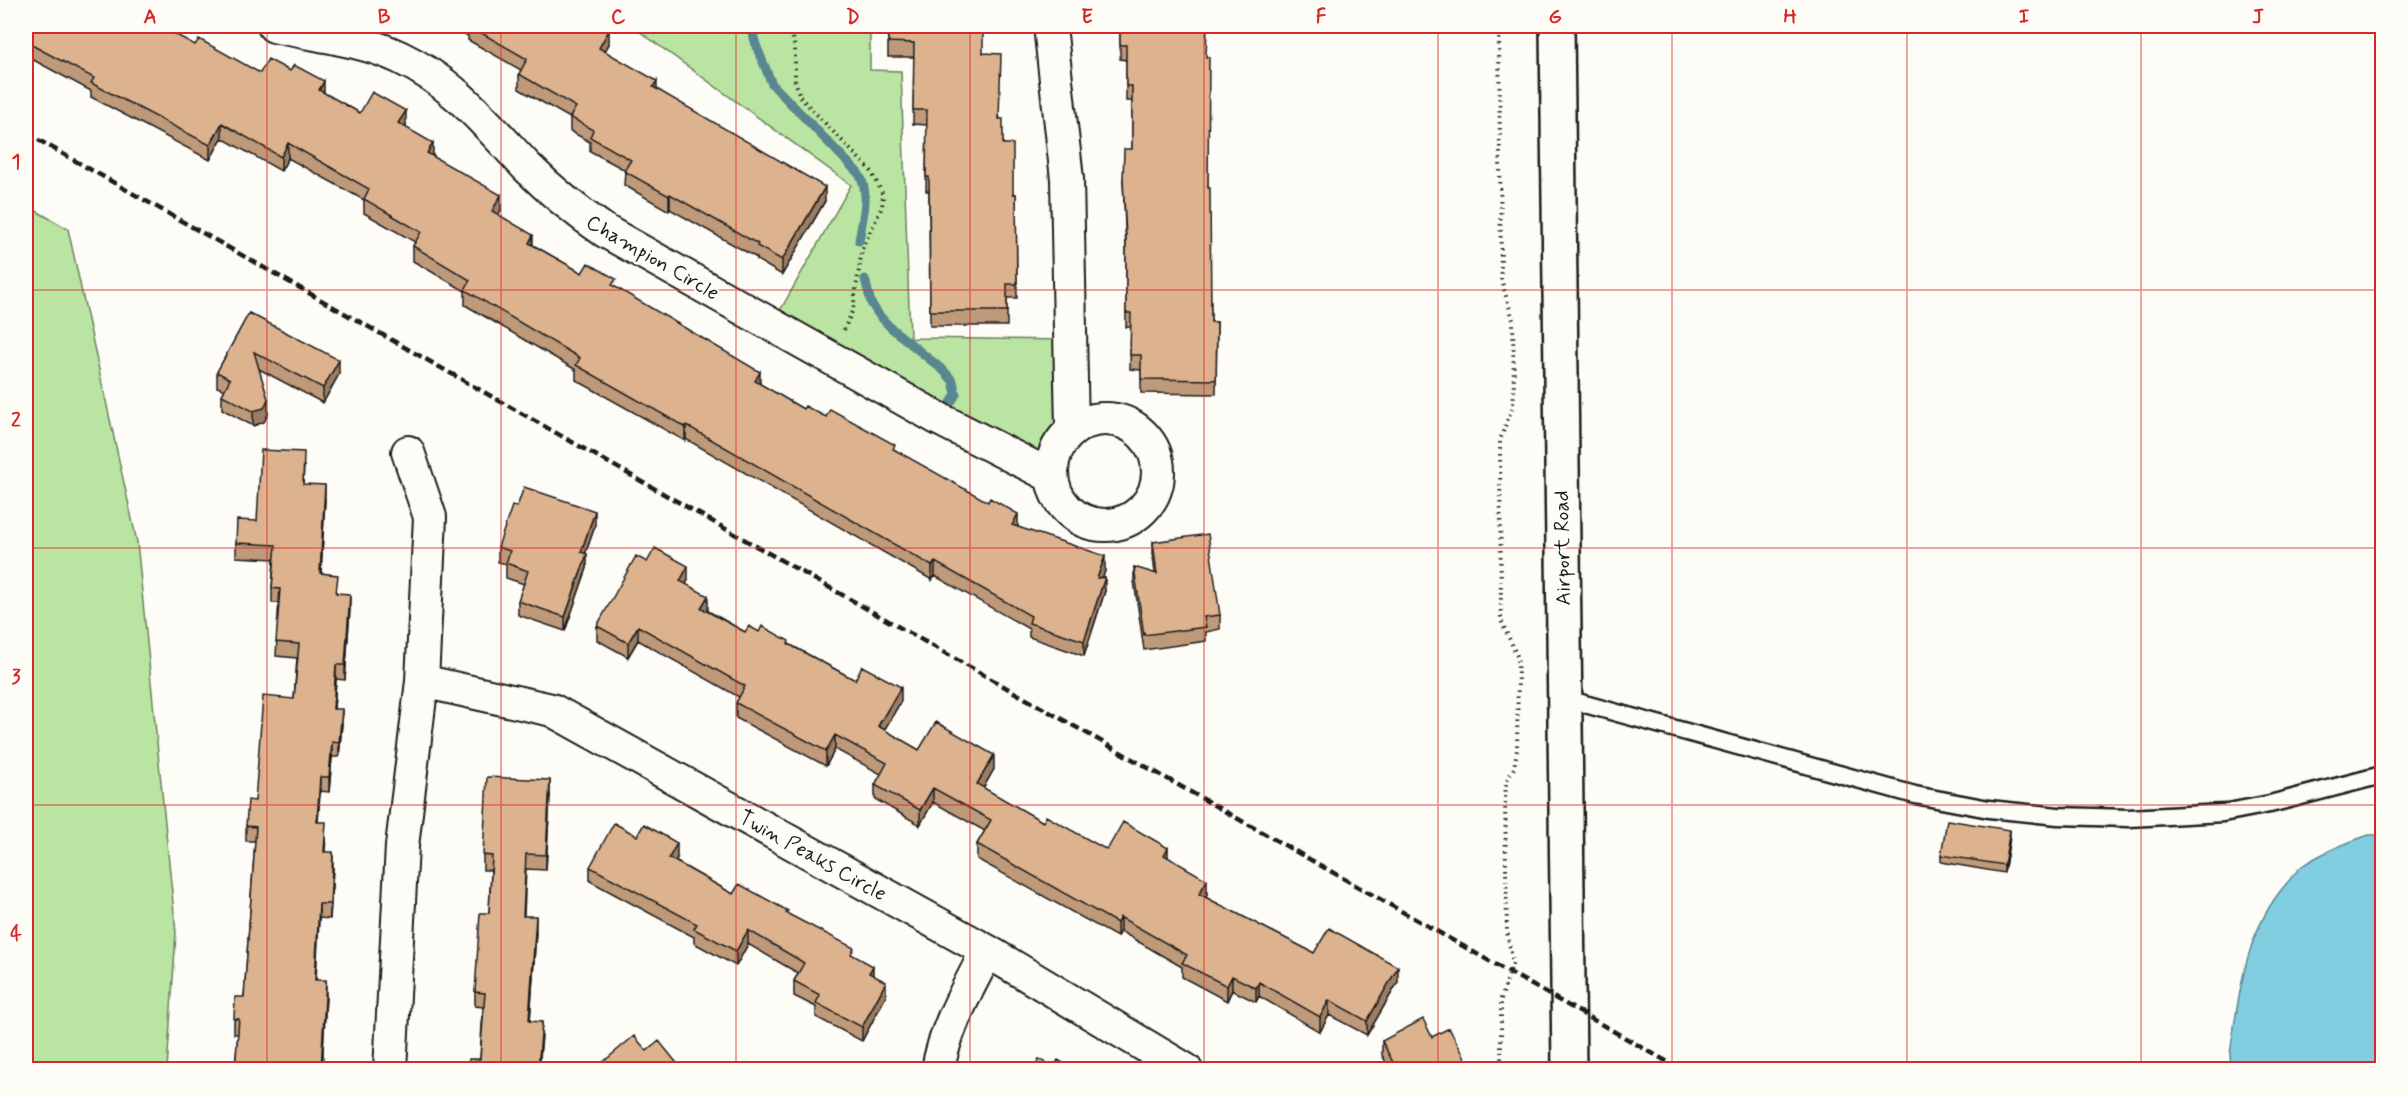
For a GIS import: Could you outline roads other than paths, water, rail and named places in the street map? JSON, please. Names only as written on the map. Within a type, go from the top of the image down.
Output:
[{"type":"main road","name":"Airport Road","points":[[1557,26],[1569,1070]]},
{"type":"street","name":"Champion Circle","points":[[274,26],[372,47],[399,57],[425,72],[474,109],[528,167],[579,213],[640,252],[941,420],[1051,476]]},
{"type":"street","points":[[1050,26],[1067,179],[1072,430]]},
{"type":"street","points":[[1104,418],[1122,421],[1137,430],[1149,442],[1156,458],[1158,476],[1154,493],[1144,508],[1130,518],[1113,524],[1096,524],[1079,518],[1065,508],[1056,493],[1051,476],[1056,450],[1072,430],[1087,422],[1104,418]]},
{"type":"street","points":[[390,1070],[402,846],[422,681],[430,517],[408,452]]},
{"type":"street","name":"Twin Peaks Circle","points":[[422,681],[552,710],[987,951],[1186,1070]]},
{"type":"street","points":[[938,1070],[940,1057],[956,1014],[987,951]]},
{"type":"lane","points":[[1563,698],[1915,795],[1989,809],[2058,816],[2129,818],[2223,813],[2270,804],[2382,775]]},
{"type":"water","points":[[2369,835],[2382,835],[2382,1069],[2231,1069],[2230,1054],[2246,964],[2262,921],[2273,901],[2302,866],[2334,848]]},
{"type":"waterway","points":[[751,26],[772,84],[859,174],[863,182],[865,198],[859,241]]},
{"type":"waterway","points":[[865,279],[871,303],[879,315],[953,381],[956,394],[944,415]]},
{"type":"railway","points":[[26,133],[1682,1070]]}]
